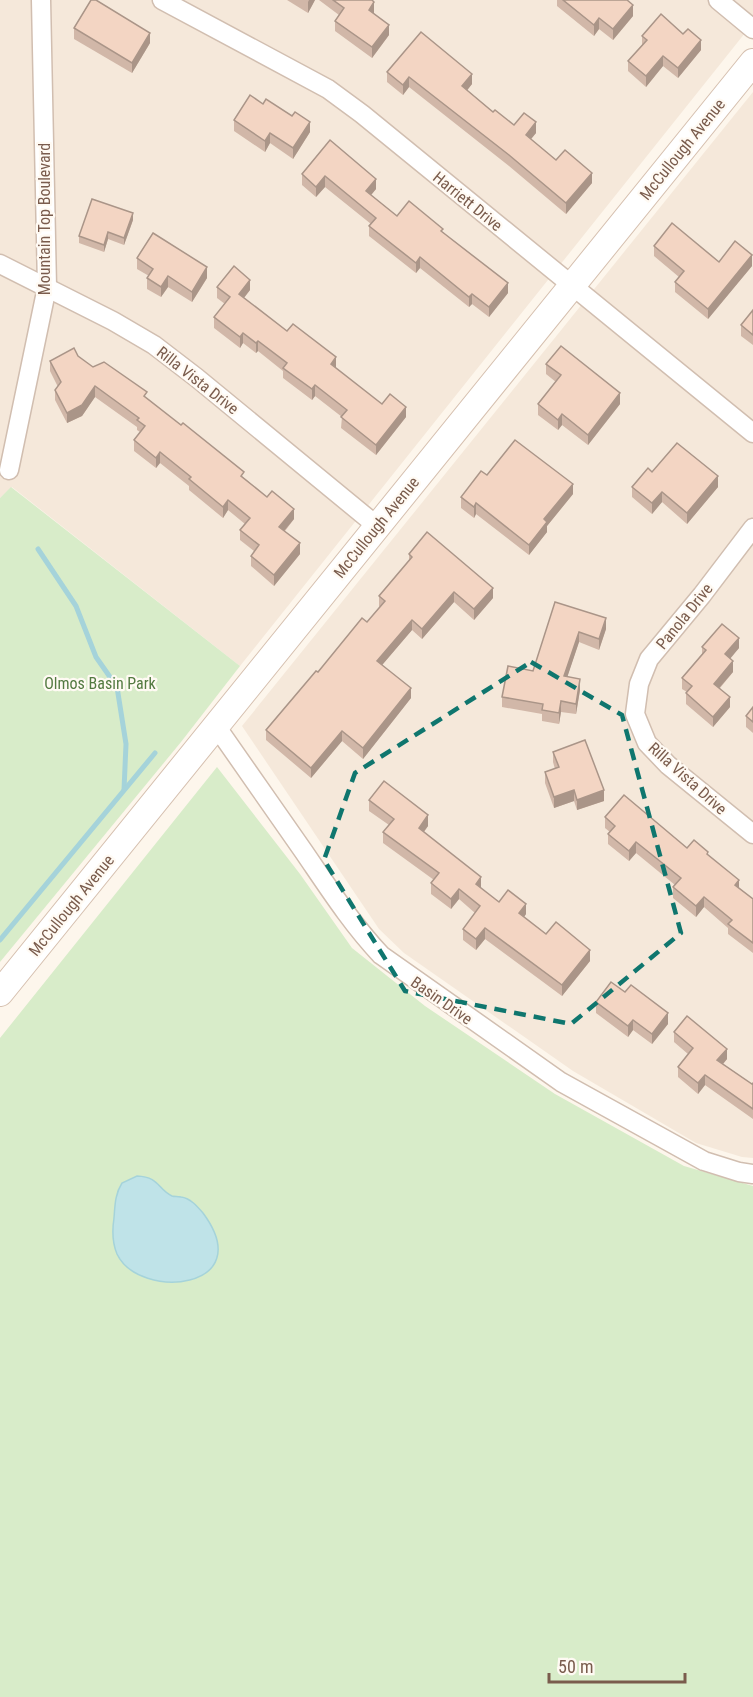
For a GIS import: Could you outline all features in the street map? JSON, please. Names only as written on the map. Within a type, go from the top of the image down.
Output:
[{"type":"main road","name":"McCullough Avenue","points":[[0,993],[753,62]]},
{"type":"street","name":"Mountain Top Boulevard","points":[[9,470],[47,287],[41,0]]},
{"type":"street","name":"Harriett Drive","points":[[162,0],[328,89],[362,114],[753,433]]},
{"type":"street","points":[[718,0],[753,29]]},
{"type":"street","name":"Rilla Vista Drive","points":[[0,264],[113,321],[154,345],[377,526]]},
{"type":"street","name":"Panola Drive","points":[[635,714],[639,684],[649,659],[753,528]]},
{"type":"street","name":"Rilla Vista Drive","points":[[635,714],[647,743],[661,758],[753,834]]},
{"type":"street","name":"Basin Drive","points":[[216,726],[323,883],[381,956],[561,1082],[704,1161],[730,1170],[753,1174]]},
{"type":"highlighted area","points":[[531,662],[622,715],[681,933],[571,1024],[405,991],[324,860],[355,773]]},
{"type":"shaded area","points":[[0,0],[753,0],[753,23],[240,666],[12,487],[0,498]]},
{"type":"shaded area","points":[[753,92],[753,1158],[742,1157],[696,1143],[573,1071],[404,953],[379,929],[242,726]]},
{"type":"green space","name":"Olmos Basin Park","points":[[11,487],[240,666],[181,742],[0,962],[0,498]]},
{"type":"green space","points":[[217,767],[300,874],[352,948],[425,1006],[555,1094],[684,1166],[753,1186],[753,1697],[0,1697],[0,1038]]},
{"type":"water","points":[[137,1176],[154,1181],[172,1196],[187,1199],[203,1213],[217,1239],[217,1258],[207,1272],[190,1280],[169,1282],[148,1278],[129,1269],[117,1254],[113,1232],[117,1195],[122,1183]]},
{"type":"building","points":[[91,0],[96,0],[150,33],[132,63],[74,28]]},
{"type":"building","points":[[333,0],[372,0],[374,2],[369,10],[389,25],[372,47],[335,21],[344,8]]},
{"type":"building","points":[[563,0],[627,0],[633,5],[613,29],[599,18],[594,25]]},
{"type":"building","points":[[661,14],[683,34],[688,29],[701,40],[678,68],[663,56],[646,76],[628,61],[647,40],[642,36]]},
{"type":"building","points":[[421,32],[472,74],[462,86],[493,112],[495,110],[514,125],[524,113],[536,122],[526,135],[556,160],[565,150],[592,173],[566,203],[409,77],[403,85],[387,72]]},
{"type":"building","points":[[250,95],[263,104],[266,99],[292,116],[295,112],[310,122],[293,148],[270,133],[265,141],[234,120]]},
{"type":"building","points":[[330,140],[376,179],[366,191],[397,216],[409,201],[443,229],[441,231],[508,283],[489,307],[472,294],[469,297],[420,257],[416,263],[369,226],[376,218],[325,176],[316,187],[302,174]]},
{"type":"building","points":[[92,199],[133,213],[124,238],[108,232],[104,245],[79,236]]},
{"type":"building","points":[[672,223],[719,262],[735,241],[752,255],[708,309],[675,282],[684,271],[654,246]]},
{"type":"building","points":[[153,233],[207,267],[192,292],[168,276],[161,287],[147,278],[153,269],[137,258]]},
{"type":"building","points":[[234,266],[250,280],[239,294],[287,331],[293,324],[336,357],[331,364],[382,404],[390,394],[406,407],[376,445],[341,417],[347,410],[315,385],[312,389],[283,368],[287,363],[258,341],[256,343],[243,333],[240,337],[214,317],[230,297],[217,287]]},
{"type":"building","points":[[753,310],[753,335],[741,325]]},
{"type":"building","points":[[561,346],[620,393],[588,435],[562,414],[558,420],[538,404],[561,375],[546,364]]},
{"type":"building","points":[[74,348],[78,356],[93,367],[104,362],[147,392],[144,396],[181,425],[183,423],[244,472],[241,476],[267,497],[272,491],[294,509],[279,527],[300,543],[274,575],[251,556],[259,545],[240,530],[250,518],[228,500],[223,507],[160,452],[156,458],[134,440],[145,426],[137,420],[139,418],[95,386],[82,405],[67,413],[55,390],[61,382],[50,361]]},
{"type":"building","points":[[515,440],[573,484],[544,519],[547,522],[529,545],[476,503],[474,507],[461,497],[481,471],[487,475]]},
{"type":"building","points":[[677,443],[718,476],[687,513],[662,492],[652,503],[632,487],[648,468],[652,472]]},
{"type":"building","points":[[427,532],[493,588],[474,609],[454,592],[422,629],[412,620],[377,661],[411,688],[363,748],[342,731],[311,768],[266,730],[362,618],[367,622],[385,601],[379,596],[412,557],[409,554]]},
{"type":"building","points":[[555,602],[606,618],[599,639],[579,632],[564,676],[580,679],[576,704],[561,701],[559,713],[542,710],[543,704],[502,697],[508,666],[533,671]]},
{"type":"building","points":[[722,624],[739,638],[725,654],[733,661],[714,684],[730,697],[713,717],[686,693],[692,686],[682,678],[706,650],[702,647]]},
{"type":"building","points":[[753,707],[753,722],[746,716]]},
{"type":"building","points":[[585,740],[604,790],[577,800],[574,790],[554,797],[545,772],[559,767],[553,752]]},
{"type":"building","points":[[384,781],[428,815],[419,828],[481,877],[476,884],[499,902],[508,890],[526,904],[519,913],[546,934],[556,922],[590,950],[562,985],[485,928],[476,939],[463,929],[480,906],[459,889],[451,899],[431,883],[439,873],[383,832],[394,819],[369,800]]},
{"type":"building","points":[[624,795],[687,848],[694,840],[708,852],[707,854],[739,880],[735,885],[753,899],[753,943],[728,924],[732,920],[704,897],[696,906],[673,887],[681,878],[636,842],[629,851],[608,834],[615,826],[605,817]]},
{"type":"building","points":[[611,982],[625,992],[631,985],[668,1013],[652,1034],[633,1020],[628,1026],[596,1002]]},
{"type":"building","points":[[687,1016],[727,1049],[717,1060],[753,1083],[753,1109],[705,1075],[698,1083],[678,1067],[693,1048],[674,1032]]},
{"type":"waterway","points":[[38,549],[76,606],[96,657],[117,687],[126,744],[124,790]]},
{"type":"waterway","points":[[0,940],[155,753]]}]
